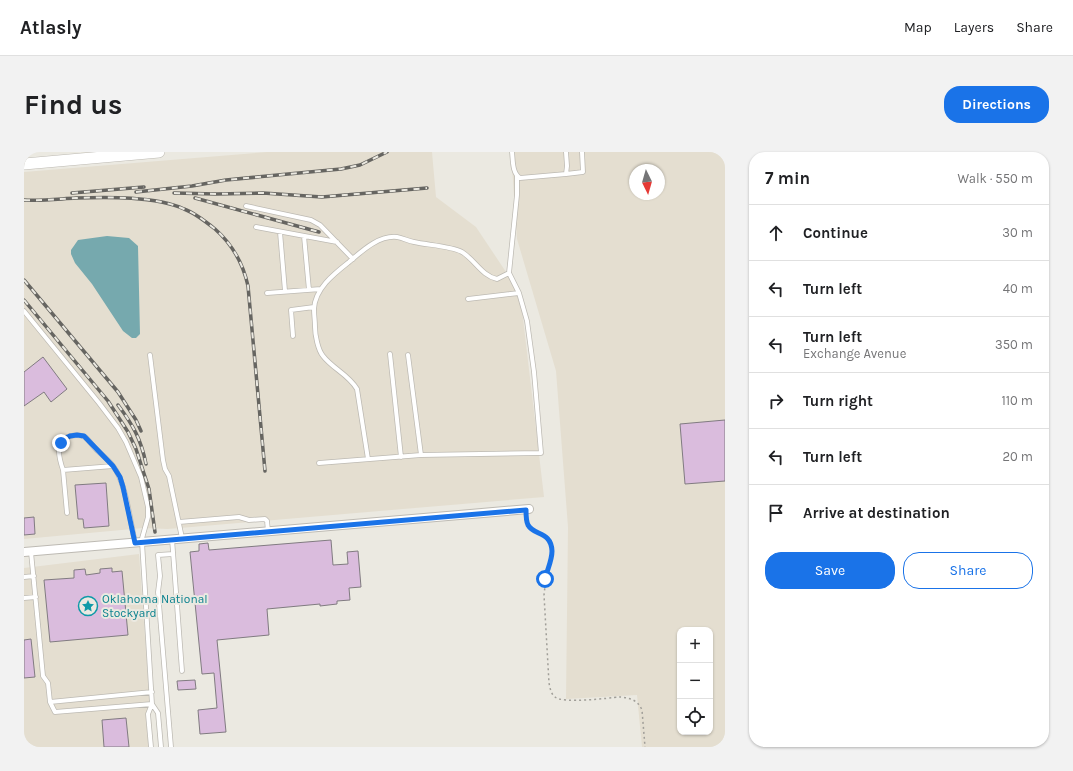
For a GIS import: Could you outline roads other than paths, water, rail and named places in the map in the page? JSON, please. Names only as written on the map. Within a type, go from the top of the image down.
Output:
[{"type":"main road","points":[[24,164],[159,152]]},
{"type":"street","points":[[28,552],[527,510]]},
{"type":"lane","points":[[319,463],[421,455],[541,454],[534,372],[527,321],[519,293],[509,273],[517,195],[517,176],[512,152]]},
{"type":"lane","points":[[566,152],[566,174]]},
{"type":"lane","points":[[517,176],[520,178],[583,172],[582,152]]},
{"type":"lane","points":[[246,206],[311,220],[320,224],[352,259]]},
{"type":"lane","points":[[256,227],[338,242]]},
{"type":"lane","points":[[280,232],[285,291]]},
{"type":"lane","points":[[304,236],[309,290]]},
{"type":"lane","points":[[368,459],[358,389],[352,380],[344,375],[322,355],[315,335],[314,308],[321,289],[352,259],[378,241],[388,237],[397,237],[462,252],[489,277],[497,279],[509,273]]},
{"type":"lane","points":[[268,293],[321,289]]},
{"type":"lane","points":[[468,299],[519,293]]},
{"type":"lane","points":[[293,336],[291,310],[314,308]]},
{"type":"lane","points":[[24,311],[99,403],[118,428],[126,442],[141,477],[148,507],[147,523],[139,542]]},
{"type":"lane","points":[[390,354],[401,457]]},
{"type":"lane","points":[[150,355],[163,460],[165,469],[169,476],[182,539]]},
{"type":"lane","points":[[408,355],[421,455]]},
{"type":"lane","points":[[67,513],[63,470],[58,449],[64,439],[77,435],[84,436],[113,466],[120,477],[139,542],[152,692],[152,704],[148,714],[151,747]]},
{"type":"lane","points":[[63,470],[113,466]]},
{"type":"lane","points":[[179,522],[239,517],[249,520],[266,519],[268,531]]},
{"type":"lane","points":[[172,540],[182,671]]},
{"type":"lane","points":[[28,552],[34,576],[42,676],[48,683],[50,702],[55,712],[152,704]]},
{"type":"lane","points":[[171,747],[158,592],[160,576],[158,556],[173,554]]},
{"type":"lane","points":[[24,577],[34,576]]},
{"type":"lane","points":[[24,598],[36,597]]},
{"type":"lane","points":[[50,702],[152,692]]},
{"type":"lane","points":[[152,704],[158,713],[161,747]]},
{"type":"water","points":[[107,236],[129,238],[138,246],[140,334],[136,338],[132,338],[123,331],[92,284],[75,263],[71,254],[71,250],[78,240]]},
{"type":"railway","points":[[136,192],[192,186],[226,180],[341,169],[360,165],[387,152]]},
{"type":"railway","points":[[72,193],[144,187]]},
{"type":"railway","points":[[174,193],[263,193],[322,197],[427,188]]},
{"type":"railway","points":[[24,200],[131,198],[160,202],[173,205],[196,215],[215,229],[227,241],[240,262],[248,286],[265,471]]},
{"type":"railway","points":[[195,198],[319,232]]},
{"type":"railway","points":[[24,280],[118,392],[136,420],[141,431]]},
{"type":"railway","points":[[24,300],[108,401],[128,432],[136,449],[149,489],[155,532]]},
{"type":"railway","points":[[118,405],[136,433],[142,447],[146,464]]},
{"type":"place","name":"Oklahoma National Stockyard","points":[[88,606]]}]
